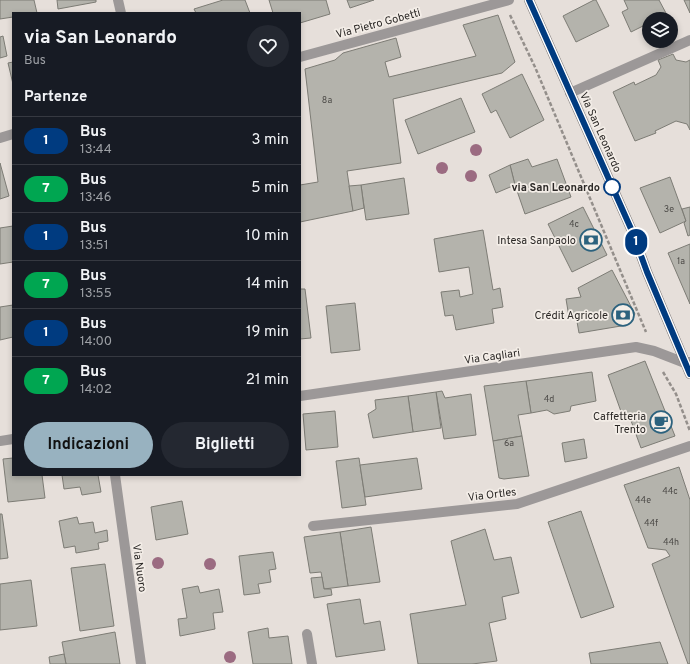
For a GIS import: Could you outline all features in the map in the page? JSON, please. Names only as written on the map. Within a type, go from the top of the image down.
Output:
[{"type":"main road","name":"Via San Leonardo","points":[[529,0],[635,239],[647,272],[688,362],[690,374]]},
{"type":"street","points":[[118,0],[121,12]]},
{"type":"street","name":"Via Pietro Gobetti","points":[[301,57],[507,1]]},
{"type":"street","points":[[570,93],[690,40]]},
{"type":"street","points":[[0,138],[12,134]]},
{"type":"street","name":"Via Cagliari","points":[[301,396],[636,347],[688,362]]},
{"type":"street","points":[[0,441],[12,439]]},
{"type":"street","name":"Via Ortles","points":[[313,526],[517,504],[690,446]]},
{"type":"street","name":"Via Nuoro","points":[[115,476],[141,664]]},
{"type":"street","points":[[308,634],[312,664]]},
{"type":"path","points":[[507,1],[664,375],[676,394],[690,431]]},
{"type":"building","points":[[0,0],[34,0],[37,12],[12,12],[12,17],[0,19]]},
{"type":"building","points":[[57,0],[96,0],[96,2],[58,9]]},
{"type":"building","points":[[223,0],[245,0],[250,12],[196,12],[194,9]]},
{"type":"building","points":[[269,0],[326,0],[330,14],[301,23],[301,12],[273,12]]},
{"type":"building","points":[[347,0],[374,0],[350,8]]},
{"type":"building","points":[[596,0],[609,26],[576,42],[563,16]]},
{"type":"building","points":[[624,0],[659,0],[665,12],[642,12],[642,26],[631,32],[622,12],[628,9]]},
{"type":"building","points":[[684,0],[690,0],[690,13]]},
{"type":"building","points":[[498,15],[515,62],[502,73],[393,99],[401,163],[347,171],[353,211],[301,222],[301,185],[318,182],[305,69],[335,60],[343,53],[396,38],[401,57],[385,62],[389,77],[476,56],[463,25]]},
{"type":"building","points":[[3,36],[7,56],[0,58],[0,37]]},
{"type":"building","points":[[673,54],[676,60],[686,62],[690,60],[690,130],[687,124],[676,121],[655,131],[656,133],[635,141],[613,92],[634,82],[635,85],[656,75],[661,67],[658,60]]},
{"type":"building","points":[[12,62],[12,80],[8,63]]},
{"type":"building","points":[[522,74],[544,120],[510,138],[496,110],[491,113],[482,94]]},
{"type":"building","points":[[461,98],[475,132],[418,154],[405,120]]},
{"type":"building","points":[[528,159],[532,167],[557,159],[571,197],[525,214],[510,165]]},
{"type":"building","points":[[0,163],[9,196],[0,199]]},
{"type":"building","points":[[510,165],[515,185],[496,193],[489,175]]},
{"type":"building","points":[[670,177],[686,221],[660,233],[640,188]]},
{"type":"building","points":[[404,178],[409,214],[366,220],[361,185]]},
{"type":"building","points":[[361,185],[364,208],[353,211],[349,186]]},
{"type":"building","points":[[583,207],[607,255],[572,272],[548,224]]},
{"type":"building","points":[[690,207],[690,235],[688,236],[684,223],[686,221],[682,209]]},
{"type":"building","points":[[12,226],[12,262],[0,264],[0,228]]},
{"type":"building","points":[[483,230],[493,290],[500,288],[503,307],[492,309],[494,323],[456,330],[453,315],[445,316],[441,292],[459,290],[460,297],[473,294],[469,267],[439,272],[434,239]]},
{"type":"building","points":[[690,244],[690,304],[668,253]]},
{"type":"building","points":[[612,270],[635,314],[627,325],[579,333],[576,316],[569,317],[566,299],[581,297],[578,288]]},
{"type":"building","points":[[301,289],[305,289],[311,338],[301,339]]},
{"type":"building","points":[[355,303],[360,350],[331,353],[326,306]]},
{"type":"building","points":[[12,305],[12,337],[0,340],[0,307]]},
{"type":"building","points":[[645,361],[675,436],[641,448],[630,418],[624,420],[608,375]]},
{"type":"building","points":[[592,372],[596,401],[571,406],[570,411],[554,414],[547,410],[531,413],[526,381]]},
{"type":"building","points":[[526,381],[531,413],[518,415],[522,436],[493,441],[484,386]]},
{"type":"building","points":[[442,391],[445,398],[471,394],[476,435],[444,439],[436,392]]},
{"type":"building","points":[[436,392],[441,428],[413,432],[408,396]]},
{"type":"building","points":[[408,396],[413,432],[373,438],[368,414],[376,409],[375,400]]},
{"type":"building","points":[[335,411],[338,447],[306,450],[303,414]]},
{"type":"building","points":[[522,436],[529,476],[504,479],[499,478],[493,441]]},
{"type":"building","points":[[584,439],[587,458],[565,462],[562,443]]},
{"type":"building","points":[[12,458],[12,476],[42,476],[45,498],[8,502],[3,459]]},
{"type":"building","points":[[359,458],[366,505],[342,508],[336,461]]},
{"type":"building","points":[[417,458],[422,489],[365,497],[360,465]]},
{"type":"building","points":[[679,467],[690,500],[690,664],[688,664],[652,564],[670,556],[666,550],[648,548],[624,485]]},
{"type":"building","points":[[62,476],[98,476],[101,492],[82,495],[80,487],[64,489]]},
{"type":"building","points":[[182,501],[188,534],[156,540],[151,507]]},
{"type":"building","points":[[581,511],[614,607],[581,618],[548,522]]},
{"type":"building","points":[[0,514],[2,514],[8,558],[0,559]]},
{"type":"building","points":[[77,517],[79,524],[93,522],[95,533],[107,530],[108,541],[98,543],[99,549],[76,553],[75,546],[64,548],[59,521]]},
{"type":"building","points":[[371,527],[380,582],[348,586],[340,532]]},
{"type":"building","points":[[485,529],[494,560],[511,557],[519,593],[502,597],[506,619],[489,623],[497,661],[472,664],[418,664],[410,614],[466,605],[451,541]]},
{"type":"building","points":[[340,532],[348,586],[324,589],[321,572],[310,573],[304,537]]},
{"type":"building","points":[[273,552],[276,569],[269,570],[271,582],[258,584],[260,593],[244,595],[239,556]]},
{"type":"building","points":[[105,564],[114,626],[80,631],[71,568]]},
{"type":"building","points":[[322,577],[324,589],[331,589],[332,595],[314,598],[311,578]]},
{"type":"building","points":[[31,580],[37,626],[0,630],[0,584]]},
{"type":"building","points":[[198,586],[200,593],[219,589],[223,612],[213,613],[215,629],[180,636],[178,619],[187,618],[182,589]]},
{"type":"building","points":[[360,599],[364,624],[380,621],[385,650],[336,657],[327,604]]},
{"type":"building","points":[[268,628],[269,638],[288,636],[292,664],[253,664],[248,632]]},
{"type":"building","points":[[115,632],[120,664],[66,664],[62,642]]},
{"type":"building","points":[[660,642],[668,664],[591,664],[589,653]]},
{"type":"building","points":[[64,654],[66,664],[50,664],[49,657]]},
{"type":"bus line","name":"1","points":[[529,0],[632,231],[647,272],[690,374]]},
{"type":"place","name":"via San Leonardo","points":[[612,187]]},
{"type":"place","name":"Intesa Sanpaolo","points":[[591,240]]},
{"type":"place","name":"Crédit Agricole","points":[[623,315]]},
{"type":"place","name":"Caffetteria Trento","points":[[661,422]]}]
